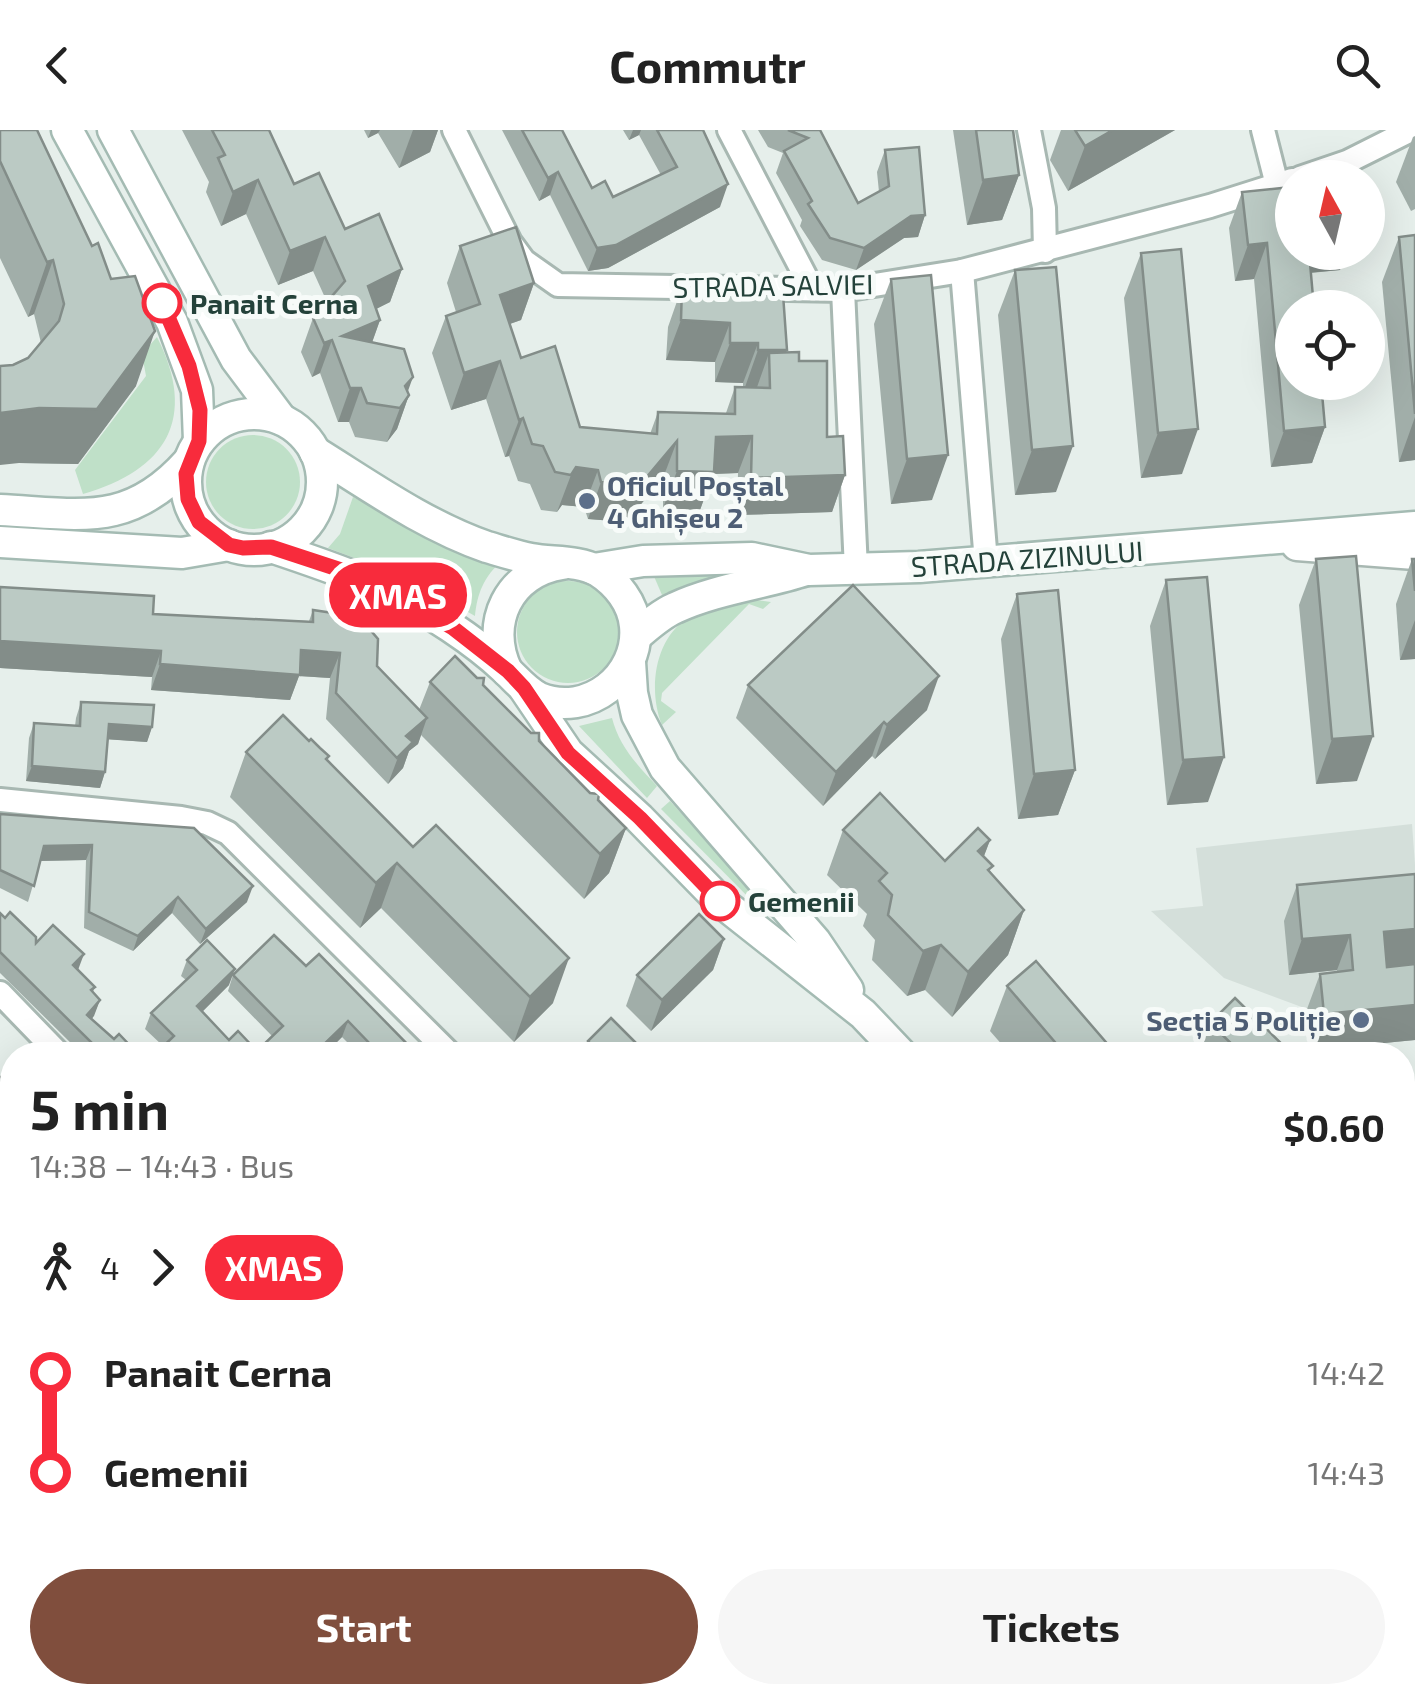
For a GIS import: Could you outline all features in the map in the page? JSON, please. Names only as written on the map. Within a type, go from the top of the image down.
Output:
[{"type":"main road","points":[[67,130],[172,322],[196,390],[194,452],[186,487],[192,511],[208,531],[229,545],[271,547],[389,591],[453,628],[540,698],[575,702],[608,689],[633,648]]},
{"type":"main road","points":[[112,130],[236,359],[281,420]]},
{"type":"main road","points":[[0,510],[68,514],[132,507],[168,484],[228,419],[264,414],[300,433],[314,452],[322,477],[312,516],[295,536],[271,547]]},
{"type":"main road","points":[[314,452],[443,529],[530,559],[579,566],[615,584],[634,617],[632,693],[637,715],[660,760],[814,940],[864,1014],[890,1042]]},
{"type":"main road","name":"STRADA ZIZINULUI","points":[[1244,541],[1415,512]]},
{"type":"main road","name":"STRADA ZIZINULUI","points":[[579,566],[752,558],[809,570],[856,569],[1415,528]]},
{"type":"main road","name":"STRADA ZIZINULUI","points":[[1244,541],[1415,554]]},
{"type":"main road","points":[[0,542],[182,553],[229,545]]},
{"type":"main road","points":[[579,566],[532,572],[508,596],[498,628],[501,658],[568,753],[640,818],[720,901],[864,1014]]},
{"type":"main road","name":"STRADA ZIZINULUI","points":[[633,648],[672,608],[809,570]]},
{"type":"street","name":"STRADA SALVIEI","points":[[454,130],[510,242],[524,262],[558,285],[844,290],[962,271],[1275,186]]},
{"type":"street","points":[[729,130],[812,289]]},
{"type":"street","points":[[1029,130],[1044,208],[1044,250]]},
{"type":"street","points":[[1263,130],[1275,160]]},
{"type":"street","points":[[1351,160],[1412,130]]},
{"type":"street","points":[[962,271],[986,562]]},
{"type":"street","points":[[844,290],[856,569]]},
{"type":"street","points":[[0,800],[181,818],[207,823],[228,833],[438,1042]]},
{"type":"street","points":[[0,994],[47,1042]]},
{"type":"shaded area","points":[[1412,824],[1415,998],[1307,1009],[1224,978],[1151,911],[1203,906],[1196,848]]},
{"type":"green space","points":[[157,337],[175,392],[174,416],[167,437],[136,471],[83,494],[75,470],[146,376],[142,354]]},
{"type":"green space","points":[[244,435],[262,435],[287,448],[297,464],[297,500],[287,516],[262,529],[244,529],[219,516],[206,491],[206,473],[219,448]]},
{"type":"green space","points":[[353,497],[427,535],[502,561],[482,586],[475,616],[410,579],[328,548],[340,534]]},
{"type":"green space","points":[[773,570],[662,595],[653,574]]},
{"type":"green space","points":[[568,581],[588,585],[604,596],[615,612],[619,632],[615,652],[604,668],[588,679],[568,683],[548,679],[532,668],[521,652],[517,632],[521,612],[532,596],[548,585]]},
{"type":"green space","points":[[740,598],[771,602],[763,609],[749,604],[662,693],[661,701],[676,712],[662,725],[655,682],[668,639],[688,618]]},
{"type":"green space","points":[[612,718],[624,747],[657,786],[647,798],[579,726]]},
{"type":"green space","points":[[670,801],[767,907],[768,917],[661,809]]},
{"type":"building","points":[[0,130],[37,130],[92,246],[98,243],[111,279],[135,276],[155,331],[97,409],[39,408],[0,413],[0,366],[28,358],[59,321],[64,304],[53,260],[47,262],[0,161]]},
{"type":"building","points":[[212,130],[269,130],[294,184],[319,173],[345,229],[379,214],[402,269],[368,286],[380,320],[342,336],[404,349],[413,377],[405,386],[409,395],[400,408],[367,403],[361,388],[350,388],[332,340],[324,343],[313,318],[345,281],[325,237],[290,251],[258,180],[233,192],[218,158],[225,155]]},
{"type":"building","points":[[522,130],[562,130],[592,188],[605,181],[613,197],[677,167],[657,130],[703,130],[728,184],[616,245],[597,248],[558,172],[548,178]]},
{"type":"building","points":[[788,130],[820,130],[858,203],[889,186],[885,150],[919,147],[925,215],[911,216],[864,248],[830,238],[808,204],[812,201],[784,151],[808,138]]},
{"type":"building","points":[[976,130],[1013,130],[1019,175],[983,180]]},
{"type":"building","points":[[1075,130],[1113,130],[1085,146]]},
{"type":"building","points":[[1275,189],[1275,270],[1311,270],[1312,290],[1275,290],[1275,331],[1267,243],[1248,245],[1242,192]]},
{"type":"building","points":[[516,227],[534,283],[500,295],[521,358],[555,346],[580,427],[657,434],[658,412],[735,414],[735,387],[770,388],[769,353],[799,352],[799,361],[827,361],[827,437],[843,436],[845,475],[751,478],[752,436],[716,437],[714,472],[677,471],[677,441],[640,485],[601,482],[598,470],[576,467],[571,475],[555,472],[543,446],[532,444],[523,418],[519,420],[500,361],[464,373],[446,316],[480,304],[460,246]]},
{"type":"building","points":[[1415,235],[1415,414],[1399,237]]},
{"type":"building","points":[[1181,249],[1198,429],[1158,433],[1141,253]]},
{"type":"building","points":[[1056,267],[1073,446],[1032,450],[1015,270]]},
{"type":"building","points":[[931,275],[948,455],[907,459],[891,279]]},
{"type":"building","points":[[682,287],[751,287],[751,295],[783,294],[787,350],[758,350],[758,343],[730,343],[730,323],[681,320]]},
{"type":"building","points":[[1281,400],[1323,400],[1325,427],[1284,431]]},
{"type":"building","points":[[1356,556],[1373,736],[1332,739],[1316,559]]},
{"type":"building","points":[[1207,577],[1224,757],[1183,760],[1166,580]]},
{"type":"building","points":[[853,585],[939,676],[887,725],[884,722],[836,772],[748,685]]},
{"type":"building","points":[[0,587],[154,596],[153,614],[313,622],[313,610],[359,617],[378,639],[377,666],[427,718],[406,736],[413,742],[397,758],[336,693],[340,653],[301,650],[300,675],[160,664],[161,651],[0,641]]},
{"type":"building","points":[[1058,590],[1075,770],[1034,774],[1017,594]]},
{"type":"building","points":[[455,656],[477,678],[484,678],[483,685],[531,733],[539,733],[539,741],[590,793],[599,794],[598,800],[626,828],[600,854],[430,682]]},
{"type":"building","points":[[81,702],[154,705],[152,727],[109,724],[105,772],[32,766],[34,723],[80,726]]},
{"type":"building","points":[[283,715],[329,756],[326,759],[413,847],[436,825],[569,958],[530,997],[397,863],[376,883],[246,752]]},
{"type":"building","points":[[880,793],[945,861],[978,828],[990,840],[978,851],[993,866],[988,870],[1024,910],[968,972],[941,945],[923,951],[888,915],[892,895],[879,881],[887,873],[843,830]]},
{"type":"building","points":[[0,814],[194,828],[253,886],[206,929],[178,897],[138,936],[89,912],[92,845],[44,846],[34,886],[0,870]]},
{"type":"building","points":[[1415,874],[1415,929],[1384,932],[1387,967],[1415,964],[1415,1005],[1324,1014],[1320,974],[1353,970],[1350,935],[1302,939],[1297,885]]},
{"type":"building","points":[[10,912],[36,937],[36,943],[53,925],[84,954],[73,965],[95,987],[91,990],[100,1000],[87,1015],[114,1039],[119,1034],[127,1042],[91,1042],[0,952],[0,913],[5,918]]},
{"type":"building","points":[[699,914],[724,939],[662,1000],[637,975]]},
{"type":"building","points":[[274,935],[306,966],[319,954],[405,1042],[368,1042],[348,1021],[326,1042],[266,1042],[283,1026],[233,975]]},
{"type":"building","points":[[207,940],[235,969],[197,1006],[229,1040],[238,1031],[248,1042],[168,1042],[174,1036],[151,1013],[197,970],[187,960]]},
{"type":"building","points":[[1036,961],[1106,1042],[1055,1042],[1007,986]]},
{"type":"building","points":[[1235,998],[1280,1042],[1230,1042],[1210,1023]]},
{"type":"building","points":[[611,1018],[635,1042],[589,1042]]},
{"type":"bus line","name":"XMAS","points":[[162,303],[189,366],[200,410],[199,441],[186,474],[188,499],[199,522],[229,545],[271,547],[341,570],[389,591],[453,628],[508,671],[568,753],[640,818],[720,901]]},
{"type":"place","name":"Panait Cerna","points":[[162,303]]},
{"type":"place","name":"Oficiul Poștal 4 Ghișeu 2","points":[[587,501]]},
{"type":"place","name":"Gemenii","points":[[720,901]]},
{"type":"place","name":"Secția 5 Poliție","points":[[1361,1020]]}]
